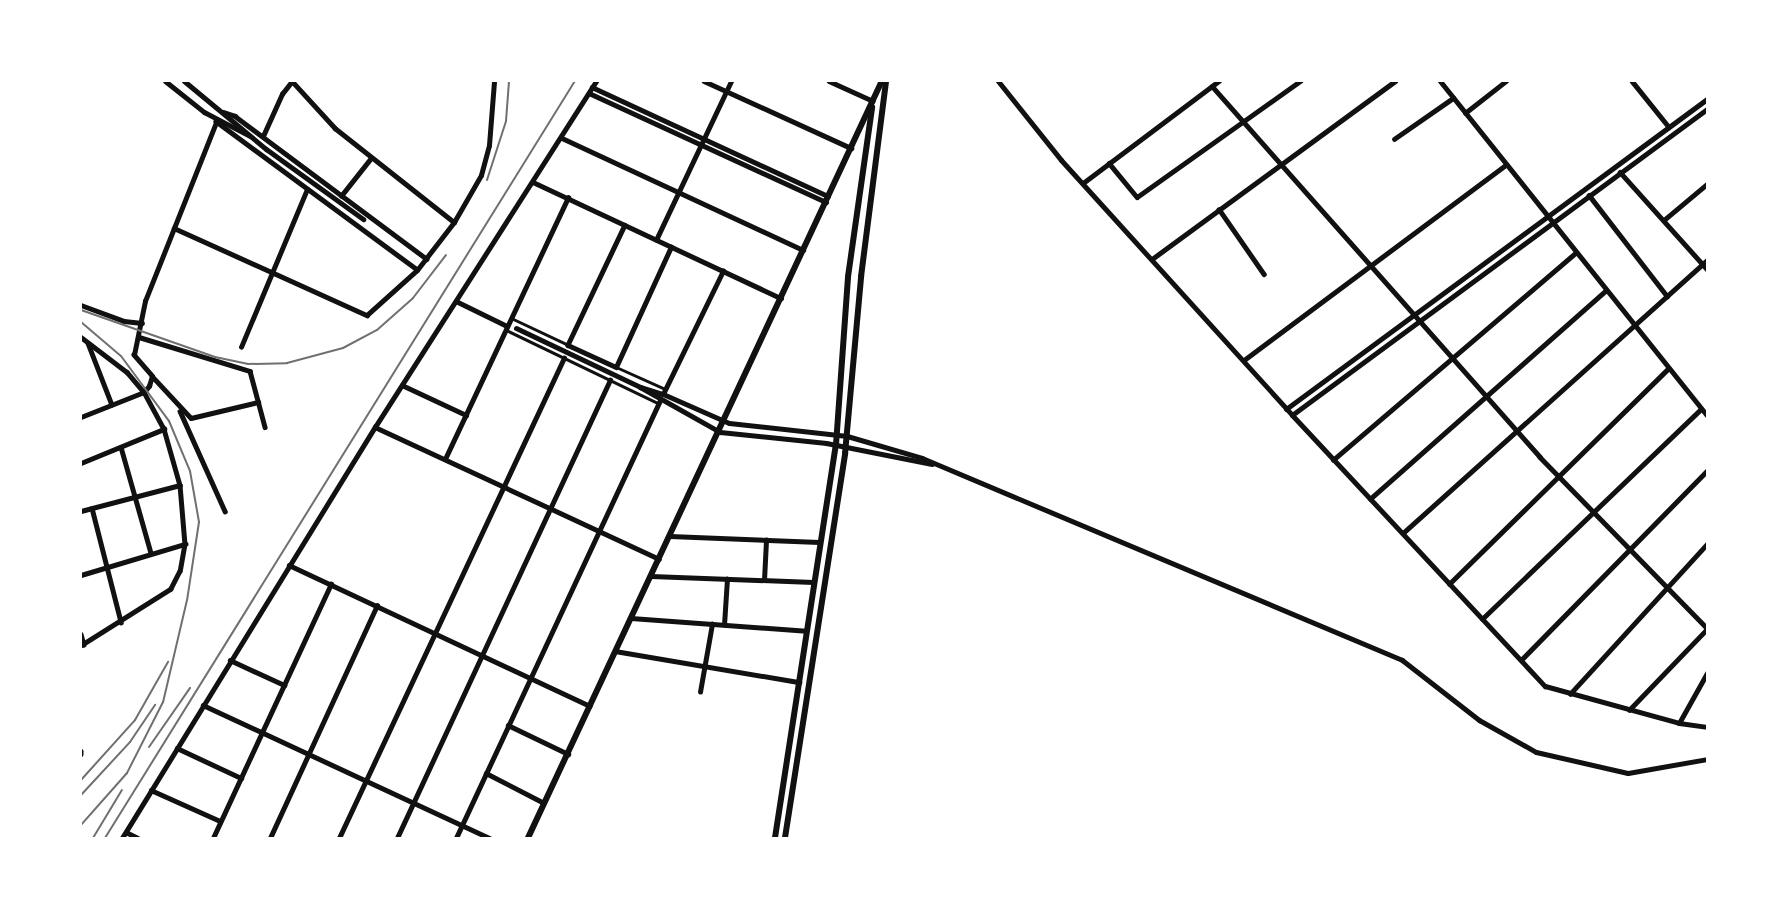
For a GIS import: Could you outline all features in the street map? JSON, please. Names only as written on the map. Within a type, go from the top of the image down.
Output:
[{"type":"main road","points":[[528,838],[884,81]]},
{"type":"main road","points":[[785,838],[846,446],[860,278],[884,81]]},
{"type":"main road","points":[[775,838],[819,542],[836,445],[848,277],[873,101]]},
{"type":"street","points":[[165,81],[417,270]]},
{"type":"street","points":[[184,81],[223,112],[250,137],[363,219]]},
{"type":"street","points":[[262,136],[282,94],[292,81],[335,128],[454,222]]},
{"type":"street","points":[[174,228],[367,315],[417,270],[454,222],[484,164],[494,81]]},
{"type":"street","points":[[122,838],[375,427],[562,138],[596,81]]},
{"type":"street","points":[[704,81],[851,148]]},
{"type":"street","points":[[656,240],[731,81]]},
{"type":"street","points":[[829,81],[873,101]]},
{"type":"street","points":[[998,81],[1082,183],[1244,360],[1286,409],[1545,686],[1679,723],[1707,727]]},
{"type":"street","points":[[1082,183],[1219,81]]},
{"type":"street","points":[[1109,162],[1137,197],[1300,81]]},
{"type":"street","points":[[1152,259],[1395,81]]},
{"type":"street","points":[[1440,81],[1605,291],[1707,416]]},
{"type":"street","points":[[1465,113],[1506,81]]},
{"type":"street","points":[[1632,81],[1669,127]]},
{"type":"street","points":[[1212,86],[1417,321],[1516,431],[1707,629],[1629,710]]},
{"type":"street","points":[[592,87],[704,138],[827,199]]},
{"type":"street","points":[[589,93],[701,145],[827,199]]},
{"type":"street","points":[[1394,139],[1453,98]]},
{"type":"street","points":[[1286,409],[1412,314],[1707,99]]},
{"type":"street","points":[[1292,415],[1707,109]]},
{"type":"street","points":[[223,112],[235,116],[427,259]]},
{"type":"street","points":[[216,120],[250,137]]},
{"type":"street","points":[[216,120],[143,307],[142,323],[134,355],[177,405],[191,418],[258,402]]},
{"type":"street","points":[[562,138],[803,250]]},
{"type":"street","points":[[341,196],[371,158]]},
{"type":"street","points":[[1244,360],[1506,164]]},
{"type":"street","points":[[1620,172],[1707,269]]},
{"type":"street","points":[[533,182],[781,298]]},
{"type":"street","points":[[1664,220],[1707,184]]},
{"type":"street","points":[[241,348],[307,189]]},
{"type":"street","points":[[1589,195],[1668,296]]},
{"type":"street","points":[[445,460],[568,198]]},
{"type":"street","points":[[1219,209],[1264,274]]},
{"type":"street","points":[[568,345],[625,225]]},
{"type":"street","points":[[616,366],[671,247]]},
{"type":"street","points":[[1333,460],[1575,253]]},
{"type":"street","points":[[1402,533],[1707,260]]},
{"type":"street","points":[[664,392],[723,271]]},
{"type":"street","points":[[1370,499],[1605,291]]},
{"type":"street","points":[[456,301],[564,358],[720,432],[846,446],[935,464]]},
{"type":"street","points":[[81,305],[124,321],[142,323]]},
{"type":"street","points":[[511,318],[616,366],[724,422],[837,434],[935,464],[1402,660],[1478,720],[1536,752],[1628,773],[1707,759]]},
{"type":"street","points":[[516,328],[640,387],[659,402]]},
{"type":"street","points":[[81,337],[126,372],[144,392],[164,429],[180,485],[185,544],[180,571],[170,589],[121,622],[82,645],[81,634]]},
{"type":"street","points":[[139,337],[250,371],[264,427]]},
{"type":"street","points":[[88,342],[112,405]]},
{"type":"street","points":[[339,838],[564,358]]},
{"type":"street","points":[[1449,584],[1668,369]]},
{"type":"street","points":[[81,417],[144,392],[152,376]]},
{"type":"street","points":[[397,838],[610,380]]},
{"type":"street","points":[[402,385],[466,415]]},
{"type":"street","points":[[640,387],[664,392]]},
{"type":"street","points":[[456,838],[659,402]]},
{"type":"street","points":[[177,405],[225,511]]},
{"type":"street","points":[[1482,619],[1701,409]]},
{"type":"street","points":[[375,427],[659,558]]},
{"type":"street","points":[[81,463],[164,429]]},
{"type":"street","points":[[121,447],[151,553]]},
{"type":"street","points":[[1521,660],[1707,471]]},
{"type":"street","points":[[81,511],[180,485]]},
{"type":"street","points":[[92,508],[109,566],[121,622]]},
{"type":"street","points":[[670,536],[819,542]]},
{"type":"street","points":[[764,580],[766,540]]},
{"type":"street","points":[[81,575],[185,544]]},
{"type":"street","points":[[1570,694],[1707,544]]},
{"type":"street","points":[[289,565],[590,706]]},
{"type":"street","points":[[651,576],[813,582]]},
{"type":"street","points":[[724,625],[727,578]]},
{"type":"street","points":[[212,838],[331,584]]},
{"type":"street","points":[[270,838],[377,605]]},
{"type":"street","points":[[631,618],[806,631]]},
{"type":"street","points":[[700,692],[712,624]]},
{"type":"street","points":[[615,651],[799,682]]},
{"type":"street","points":[[230,660],[284,685]]},
{"type":"street","points":[[1679,723],[1707,673]]},
{"type":"street","points":[[203,705],[490,838]]},
{"type":"street","points":[[508,725],[568,754]]},
{"type":"street","points":[[177,748],[241,778]]},
{"type":"street","points":[[486,773],[544,803]]},
{"type":"street","points":[[151,790],[220,821]]},
{"type":"street","points":[[126,832],[138,838]]},
{"type":"railway","points":[[487,180],[506,121],[509,81]]},
{"type":"railway","points":[[105,838],[575,81]]},
{"type":"railway","points":[[81,310],[215,357],[248,364],[287,363],[343,348],[377,330],[413,298],[446,255]]},
{"type":"railway","points":[[81,322],[121,356],[169,421],[190,471],[199,522],[187,600],[163,702],[127,773],[81,825]]},
{"type":"railway","points":[[81,780],[135,720],[168,662]]},
{"type":"railway","points":[[149,747],[190,688]]},
{"type":"railway","points":[[81,795],[130,742],[155,705]]},
{"type":"railway","points":[[93,838],[122,790]]}]
